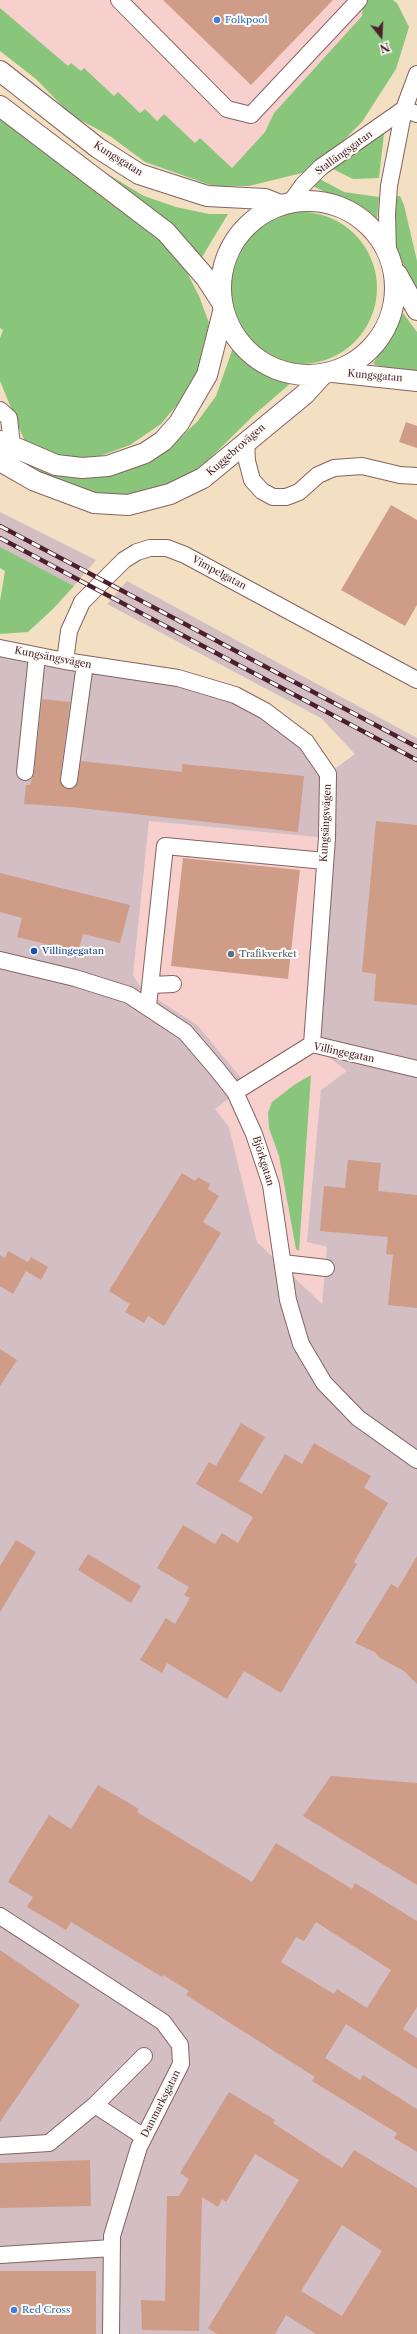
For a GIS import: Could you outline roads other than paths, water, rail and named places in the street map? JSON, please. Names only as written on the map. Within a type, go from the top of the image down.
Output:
[{"type":"main road","name":"Kungsgatan","points":[[0,71],[98,148],[139,174],[207,196],[265,199],[285,204]]},
{"type":"main road","points":[[0,106],[166,232],[206,278],[222,306]]},
{"type":"main road","points":[[6,443],[56,465],[82,468],[108,466],[145,453],[163,441],[178,423],[207,375],[222,306],[220,283],[227,253],[238,234],[251,221],[285,204],[309,200],[324,202],[353,213],[366,223],[378,236],[409,298],[417,310]]},
{"type":"main road","points":[[328,373],[360,359],[374,345],[384,331],[391,315],[394,299],[395,282],[390,259]]},
{"type":"main road","name":"Kungsgatan","points":[[222,306],[236,340],[248,353],[264,364],[292,374],[328,373],[417,380]]},
{"type":"main road","name":"Kuggebrovägen","points":[[0,461],[35,481],[94,503],[128,505],[170,494],[204,478],[328,373]]},
{"type":"street","points":[[119,0],[227,109],[251,115],[359,0]]},
{"type":"street","points":[[390,259],[387,214],[389,186],[410,112],[417,74]]},
{"type":"street","name":"Stallängsgatan","points":[[285,204],[321,167],[410,112]]},
{"type":"street","points":[[0,410],[9,418],[6,443]]},
{"type":"street","points":[[246,441],[247,461],[252,480],[262,491],[274,497],[286,497],[298,492],[318,475],[334,468],[362,466],[400,475],[417,476]]},
{"type":"street","name":"Vimpelgatan","points":[[65,661],[68,631],[82,602],[130,556],[150,548],[167,548],[185,554],[416,677]]},
{"type":"street","name":"Kungsängsvägen","points":[[0,648],[65,661],[178,678],[235,695],[265,711],[306,742],[328,774],[325,861],[312,1044]]},
{"type":"street","points":[[25,772],[37,656]]},
{"type":"street","points":[[69,780],[85,664]]},
{"type":"street","points":[[148,1006],[165,846],[325,861]]},
{"type":"street","name":"Björkgatan","points":[[0,960],[76,978],[129,995],[148,1006],[185,1032],[235,1092],[254,1134],[271,1185],[288,1300],[301,1344],[324,1383],[358,1418],[417,1460]]},
{"type":"street","points":[[151,985],[172,984]]},
{"type":"street","name":"Villingegatan","points":[[235,1092],[312,1044],[417,1069]]},
{"type":"street","points":[[283,1263],[326,1268]]},
{"type":"street","name":"Danmarksgatan","points":[[0,1916],[163,2022],[173,2033],[180,2045],[181,2064],[144,2137],[112,2236],[111,2334]]},
{"type":"street","points":[[0,2146],[49,2143],[95,2105],[144,2056]]},
{"type":"street","points":[[95,2105],[144,2137]]},
{"type":"street","points":[[0,2255],[112,2248]]},
{"type":"railway","points":[[0,526],[417,747]]},
{"type":"railway","points":[[0,538],[417,760]]},
{"type":"place","name":"Folkpool","points":[[217,20]]},
{"type":"place","name":"Villingegatan","points":[[34,951]]},
{"type":"place","name":"Trafikverket","points":[[231,954]]},
{"type":"place","name":"Red Cross","points":[[14,2310]]}]
